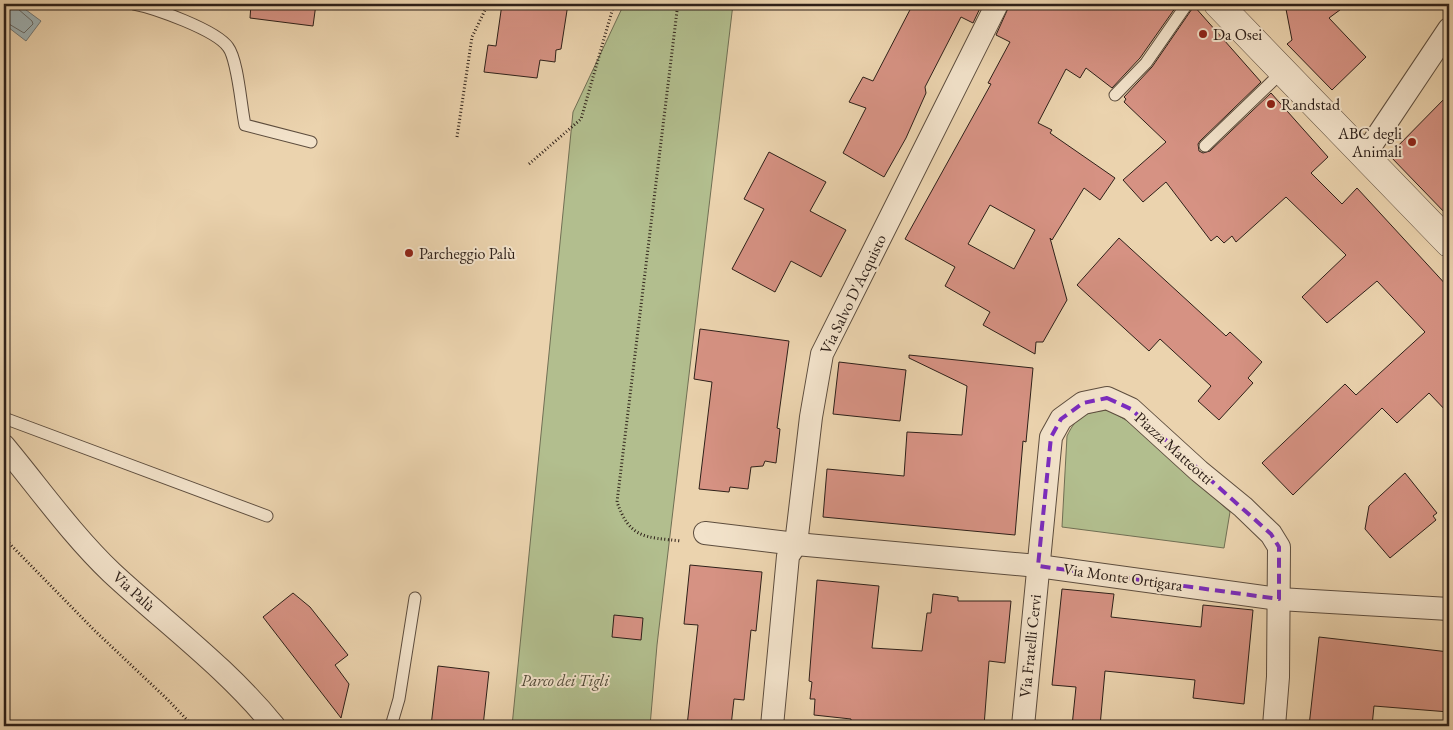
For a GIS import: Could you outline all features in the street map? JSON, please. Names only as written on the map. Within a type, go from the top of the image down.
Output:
[{"type":"street","name":"Via Salvo D'Acquisto","points":[[772,726],[788,556],[796,544],[811,417],[822,354],[997,4]]},
{"type":"street","points":[[1218,4],[1449,243]]},
{"type":"street","points":[[1364,156],[1449,29]]},
{"type":"street","name":"Piazza Matteotti","points":[[1038,566],[1051,437],[1061,419],[1082,403],[1107,398],[1131,409],[1271,534],[1279,547],[1278,677],[1274,726]]},
{"type":"street","name":"Via Palù","points":[[4,446],[110,571],[215,662],[251,697],[274,726]]},
{"type":"street","name":"Via Monte Ortigara","points":[[705,533],[796,544],[1038,566],[1279,598],[1449,609]]},
{"type":"street","name":"Via Fratelli Cervi","points":[[1023,726],[1038,566]]},
{"type":"lane","points":[[134,4],[148,6],[206,30],[228,47],[236,71],[245,125],[311,142]]},
{"type":"lane","points":[[1115,95],[1146,63],[1186,4]]},
{"type":"lane","points":[[1205,146],[1282,71]]},
{"type":"lane","points":[[4,418],[267,516]]},
{"type":"lane","points":[[390,726],[399,699],[415,598]]},
{"type":"path","points":[[457,138],[472,37],[488,4]]},
{"type":"path","points":[[529,164],[581,118],[614,4]]},
{"type":"path","points":[[677,11],[617,502],[628,527],[651,538],[687,542],[705,533]]},
{"type":"path","points":[[4,538],[94,630],[193,726]]},
{"type":"highlighted area","points":[[1107,398],[1131,409],[1271,534],[1279,547],[1279,599],[1260,596],[1038,566],[1051,437],[1061,419],[1083,403]]},
{"type":"green space","name":"Parco dei Tigli","points":[[624,4],[733,4],[657,645],[650,726],[512,726],[573,112]]},
{"type":"green space","points":[[1109,410],[1134,425],[1230,512],[1224,548],[1062,527],[1067,436],[1075,423],[1083,416]]},
{"type":"water","points":[[4,4],[18,4],[41,21],[26,41],[4,24]]},
{"type":"building","points":[[251,4],[316,4],[313,26],[250,18]]},
{"type":"building","points":[[502,4],[568,4],[561,49],[556,50],[555,62],[540,60],[537,78],[484,72],[488,45],[496,46]]},
{"type":"building","points":[[913,4],[982,4],[973,23],[961,17],[925,87],[926,93],[906,138],[884,177],[843,153],[866,108],[849,102],[863,77],[873,81]]},
{"type":"building","points":[[1010,4],[1178,4],[1140,58],[1112,88],[1086,68],[1080,78],[1066,69],[1038,123],[1052,130],[1050,133],[1115,178],[1100,200],[1084,188],[1052,240],[1050,238],[1067,300],[1043,342],[1036,342],[1035,354],[983,325],[990,312],[945,286],[955,267],[905,239],[991,84],[988,83],[1010,42],[996,35]],"holes":[[[990,205],[1035,230],[1014,269],[968,244]]]},
{"type":"building","points":[[1285,4],[1348,4],[1329,18],[1366,57],[1332,90],[1287,44],[1292,40]]},
{"type":"building","points":[[1194,6],[1261,82],[1200,141],[1198,144],[1199,151],[1203,153],[1210,151],[1271,93],[1328,157],[1311,173],[1342,204],[1357,188],[1449,288],[1449,414],[1429,393],[1397,423],[1382,408],[1293,495],[1262,463],[1345,384],[1356,395],[1425,332],[1377,281],[1327,323],[1302,297],[1346,255],[1286,197],[1236,242],[1232,236],[1224,243],[1217,236],[1211,241],[1166,182],[1143,202],[1123,180],[1166,142],[1124,102],[1126,99],[1124,97],[1152,67]]},
{"type":"building","points":[[1449,94],[1449,217],[1389,155]]},
{"type":"building","points":[[769,152],[826,182],[810,211],[846,230],[821,277],[791,261],[775,292],[732,269],[764,209],[744,199]]},
{"type":"building","points":[[1119,238],[1226,336],[1230,332],[1262,362],[1248,378],[1253,383],[1219,420],[1198,401],[1211,386],[1160,339],[1149,351],[1077,285]]},
{"type":"building","points":[[700,329],[789,341],[777,428],[780,429],[776,463],[765,461],[763,466],[751,467],[748,489],[730,487],[729,492],[699,489],[712,382],[694,379]]},
{"type":"building","points":[[909,355],[1033,368],[1026,442],[1023,441],[1015,535],[823,517],[827,469],[904,476],[907,432],[962,435],[967,386],[909,358]]},
{"type":"building","points":[[839,362],[906,370],[900,421],[833,414]]},
{"type":"building","points":[[1405,473],[1437,513],[1433,516],[1436,520],[1390,558],[1365,529],[1369,506]]},
{"type":"building","points":[[690,565],[762,572],[756,631],[751,630],[744,700],[734,699],[731,726],[687,726],[698,625],[684,624]]},
{"type":"building","points":[[817,580],[879,586],[872,648],[922,651],[927,613],[931,613],[933,594],[958,597],[958,601],[1011,601],[1005,663],[989,661],[984,726],[851,726],[851,719],[814,715],[815,699],[810,699],[812,682],[809,681]]},
{"type":"building","points":[[1062,589],[1114,594],[1111,617],[1201,627],[1203,605],[1253,610],[1244,704],[1193,698],[1195,680],[1105,671],[1100,726],[1072,726],[1076,687],[1052,685]]},
{"type":"building","points":[[293,593],[310,607],[348,655],[335,665],[349,684],[341,718],[263,617]]},
{"type":"building","points":[[614,615],[643,618],[641,640],[612,637]]},
{"type":"building","points":[[1319,637],[1449,652],[1449,712],[1374,706],[1372,726],[1309,726]]},
{"type":"building","points":[[438,666],[489,672],[483,726],[431,726]]},
{"type":"place","name":"Da Osei","points":[[1203,34]]},
{"type":"place","name":"Randstad","points":[[1271,104]]},
{"type":"place","name":"ABC degli Animali","points":[[1412,142]]},
{"type":"place","name":"Parcheggio Palù","points":[[409,253]]}]
